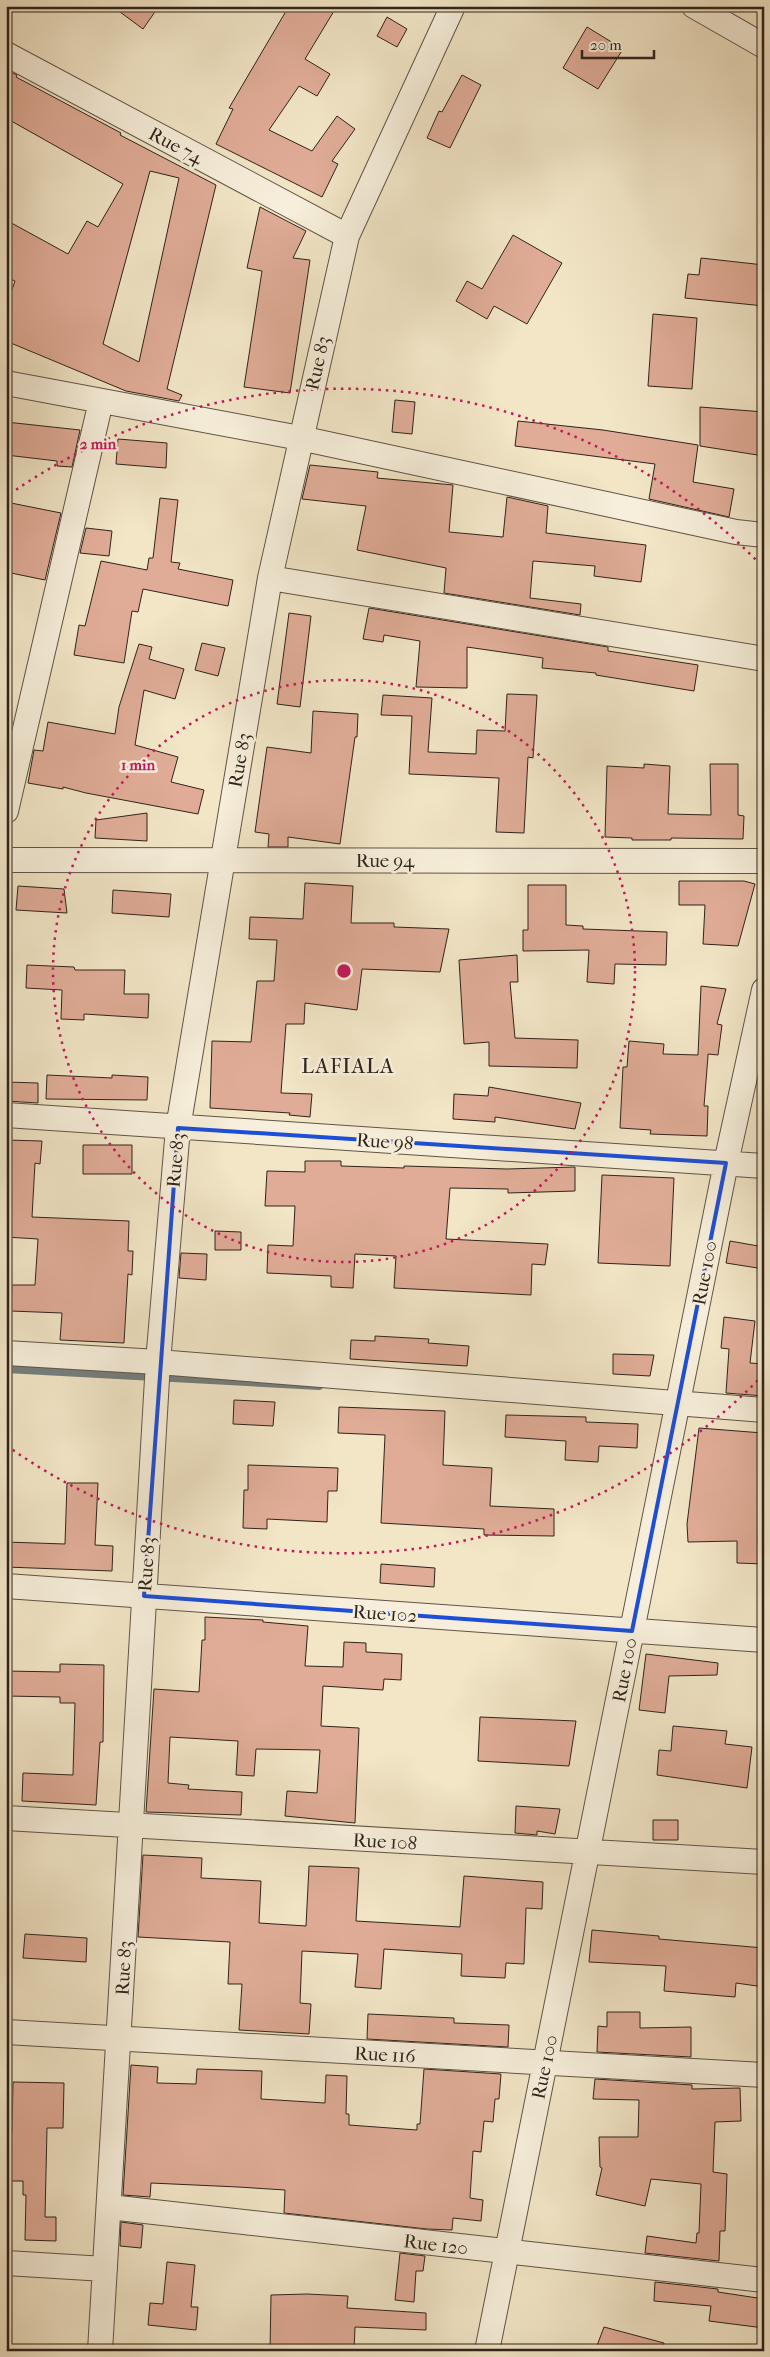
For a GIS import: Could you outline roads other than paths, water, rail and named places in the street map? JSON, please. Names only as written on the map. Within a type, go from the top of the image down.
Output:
[{"type":"street","name":"Rue 83","points":[[102,2350],[118,2039],[158,1362],[178,1128],[270,578],[347,236],[453,6]]},
{"type":"street","points":[[694,6],[764,46]]},
{"type":"street","name":"Rue 74","points":[[6,54],[347,236]]},
{"type":"street","points":[[6,383],[300,438],[736,532],[764,534]]},
{"type":"street","points":[[6,811],[101,401]]},
{"type":"street","points":[[270,578],[764,659]]},
{"type":"street","name":"Rue 94","points":[[6,860],[764,861]]},
{"type":"street","name":"Rue 100","points":[[486,2351],[726,1164],[764,991]]},
{"type":"street","name":"Rue 98","points":[[6,1115],[764,1166]]},
{"type":"street","points":[[6,1353],[158,1362],[764,1410]]},
{"type":"street","name":"Rue 102","points":[[6,1586],[764,1640]]},
{"type":"street","name":"Rue 108","points":[[6,1818],[764,1862]]},
{"type":"street","name":"Rue 116","points":[[6,2032],[764,2075]]},
{"type":"street","name":"Rue 120","points":[[109,2207],[764,2280]]},
{"type":"street","points":[[6,2263],[105,2269]]},
{"type":"waterway","points":[[6,1369],[319,1386]]},
{"type":"district","name":"LAFIALA","points":[[348,1066]]}]
